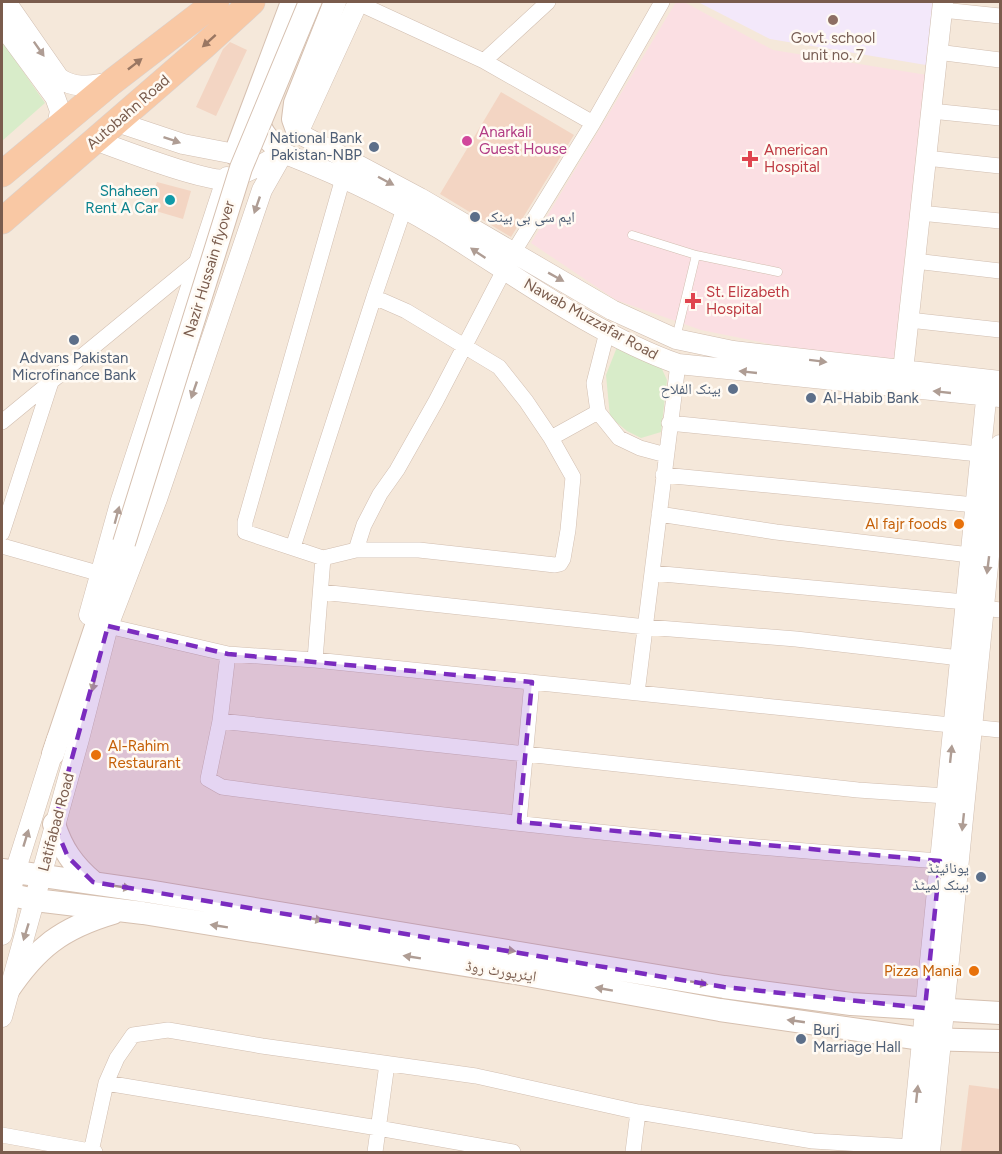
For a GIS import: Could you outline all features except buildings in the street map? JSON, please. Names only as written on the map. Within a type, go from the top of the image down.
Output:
[{"type":"highway","name":"Autobahn Road","points":[[2,174],[112,82],[216,2]]},
{"type":"highway","name":"Autobahn Road","points":[[2,221],[252,2]]},
{"type":"main road","points":[[235,154],[292,2]]},
{"type":"main road","name":"Nazir Hussain flyover","points":[[124,543],[241,168],[310,2]]},
{"type":"main road","points":[[298,133],[293,119],[295,103],[335,2]]},
{"type":"main road","points":[[261,80],[260,128],[265,137],[283,153]]},
{"type":"main road","points":[[108,626],[124,543]]},
{"type":"main road","points":[[53,754],[124,543]]},
{"type":"main road","points":[[54,824],[68,857],[79,871],[93,882]]},
{"type":"main road","name":"ایئرپورٹ روڈ","points":[[8,871],[93,882],[724,987],[851,1004],[1000,1013]]},
{"type":"main road","name":"ایئرپورٹ روڈ","points":[[6,894],[118,912],[143,913],[509,972],[720,1010],[932,1039],[1000,1041]]},
{"type":"main road","points":[[7,992],[42,948],[65,932],[118,912]]},
{"type":"street","points":[[6,2],[59,78],[81,87],[112,82]]},
{"type":"street","points":[[298,133],[358,2],[484,61],[593,123]]},
{"type":"street","points":[[484,61],[548,2]]},
{"type":"street","points":[[356,550],[364,525],[380,494],[402,460],[465,347],[508,262],[593,123],[662,2]]},
{"type":"street","points":[[903,372],[942,6],[1000,16]]},
{"type":"street","points":[[2,25],[55,97],[60,111],[57,127]]},
{"type":"street","points":[[937,52],[1000,60]]},
{"type":"street","points":[[931,111],[1000,118]]},
{"type":"street","points":[[117,122],[183,144],[235,154],[265,137]]},
{"type":"street","name":"Nawab Muzzafar Road","points":[[298,133],[420,198],[607,332],[646,353],[678,364],[994,389]]},
{"type":"street","points":[[95,140],[157,162],[226,180],[283,153]]},
{"type":"street","name":"Nawab Muzzafar Road","points":[[283,153],[343,178],[404,208],[458,240],[676,339],[733,351],[903,372],[994,389]]},
{"type":"street","name":"Latifabad Road","points":[[2,1017],[7,992],[79,740],[108,626],[157,499],[262,190],[283,153]]},
{"type":"street","name":"Latifabad Road","points":[[2,935],[8,871],[53,754],[121,500],[235,154]]},
{"type":"street","points":[[926,158],[1000,166]]},
{"type":"street","points":[[343,178],[244,527],[245,532],[323,558],[356,550],[419,550],[560,564],[568,530],[573,477],[551,438],[526,401],[499,367],[406,311],[374,297]]},
{"type":"street","points":[[293,548],[404,208]]},
{"type":"street","points":[[920,213],[1000,221]]},
{"type":"street","points":[[2,422],[199,260]]},
{"type":"street","points":[[915,261],[1000,271]]},
{"type":"street","points":[[909,320],[1000,330]]},
{"type":"street","points":[[607,332],[594,383],[598,412],[619,438],[640,448],[666,454]]},
{"type":"street","points":[[637,693],[678,364]]},
{"type":"street","points":[[3,525],[52,379]]},
{"type":"street","points":[[2,1135],[93,1152],[106,1083],[117,1058],[133,1035],[168,1030],[476,1076],[638,1112],[813,1141],[918,1151],[932,1039],[963,726],[983,607],[993,452],[994,389]]},
{"type":"street","points":[[551,438],[598,412]]},
{"type":"street","points":[[669,423],[993,452]]},
{"type":"street","points":[[935,1009],[940,861],[946,796],[963,726],[960,658],[983,607],[970,555],[975,505],[993,452]]},
{"type":"street","points":[[663,475],[975,505]]},
{"type":"street","points":[[659,514],[776,532],[970,555]]},
{"type":"street","points":[[2,546],[101,574]]},
{"type":"street","points":[[315,660],[323,558]]},
{"type":"street","points":[[652,573],[983,607]]},
{"type":"street","points":[[321,592],[646,627],[796,639],[960,658]]},
{"type":"street","points":[[108,626],[228,654],[315,660],[1000,730]]},
{"type":"street","points":[[228,654],[220,721],[208,779],[222,787],[361,806],[790,851],[940,861]]},
{"type":"street","points":[[519,822],[532,682]]},
{"type":"street","points":[[220,721],[858,790],[946,796]]},
{"type":"street","points":[[375,1152],[387,1064]]},
{"type":"street","points":[[106,1083],[513,1152]]},
{"type":"street","points":[[633,1152],[638,1112]]},
{"type":"lane","points":[[632,235],[696,255],[778,272]]},
{"type":"lane","points":[[676,339],[696,255]]},
{"type":"highlighted area","points":[[108,626],[228,654],[532,682],[519,822],[940,861],[925,1008],[724,987],[93,882],[68,857],[54,824]]},
{"type":"shaded area","points":[[2,2],[1000,2],[1000,1152],[2,1152]]},
{"type":"shaded area","name":"American Hospital","points":[[676,2],[684,2],[773,50],[927,75],[897,358],[839,358],[701,330],[616,300],[531,243]]},
{"type":"shaded area","name":"Govt. school unit no. 7","points":[[698,2],[933,2],[926,65],[770,39]]},
{"type":"green space","points":[[2,41],[45,103],[2,141]]},
{"type":"green space","points":[[617,347],[661,367],[667,380],[661,432],[641,438],[627,431],[610,417],[606,375]]},
{"type":"place","name":"Govt. school unit no. 7","points":[[833,20]]},
{"type":"place","name":"Anarkali Guest House","points":[[467,141]]},
{"type":"place","name":"National Bank Pakistan-NBP","points":[[374,147]]},
{"type":"place","name":"American Hospital","points":[[750,159]]},
{"type":"place","name":"Shaheen Rent A Car","points":[[170,200]]},
{"type":"place","name":"ایم سی بی بینک","points":[[475,217]]},
{"type":"place","name":"St. Elizabeth Hospital","points":[[693,301]]},
{"type":"place","name":"Advans Pakistan Microfinance Bank","points":[[74,340]]},
{"type":"place","name":"بینک الفلاح","points":[[733,389]]},
{"type":"place","name":"Al-Habib Bank","points":[[811,398]]},
{"type":"place","name":"Al fajr foods","points":[[959,524]]},
{"type":"place","name":"Al-Rahim Restaurant","points":[[96,755]]},
{"type":"place","name":"یونائیٹڈ بینک لمیٹڈ","points":[[981,877]]},
{"type":"place","name":"Pizza Mania","points":[[974,971]]},
{"type":"place","name":"Burj Marriage Hall","points":[[801,1039]]}]
